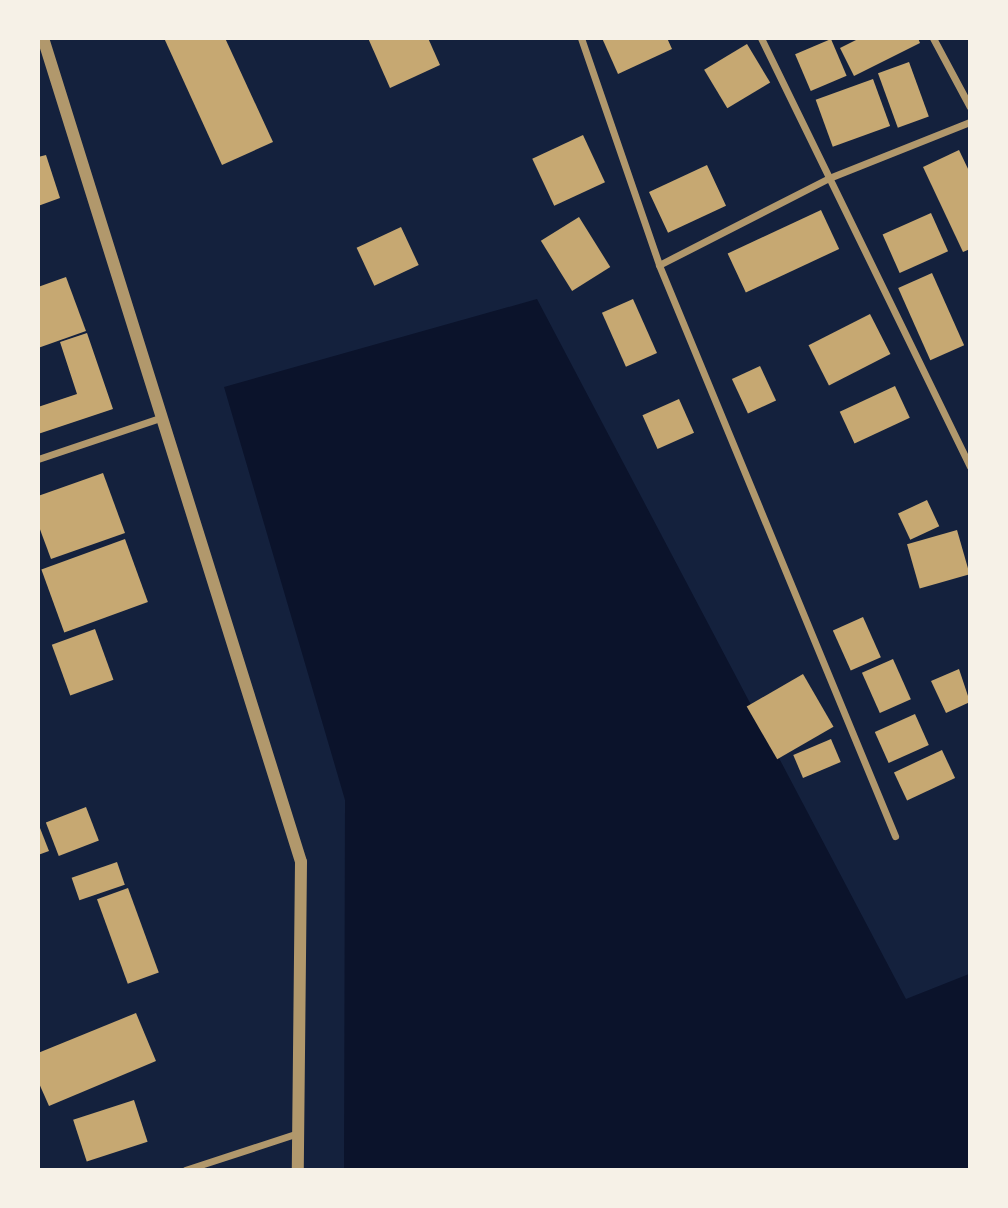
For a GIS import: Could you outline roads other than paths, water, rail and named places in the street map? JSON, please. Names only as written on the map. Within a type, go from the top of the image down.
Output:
[{"type":"street","points":[[43,38],[301,862],[298,1170]]},
{"type":"street","points":[[581,38],[659,265],[895,836]]},
{"type":"street","points":[[761,38],[970,467]]},
{"type":"street","points":[[933,38],[970,107]]},
{"type":"street","points":[[659,265],[829,177],[970,122]]},
{"type":"street","points":[[38,459],[160,418]]},
{"type":"street","points":[[185,1170],[298,1133]]},
{"type":"water","points":[[537,299],[906,999],[969,974],[969,1169],[344,1169],[345,800],[224,387]]}]
